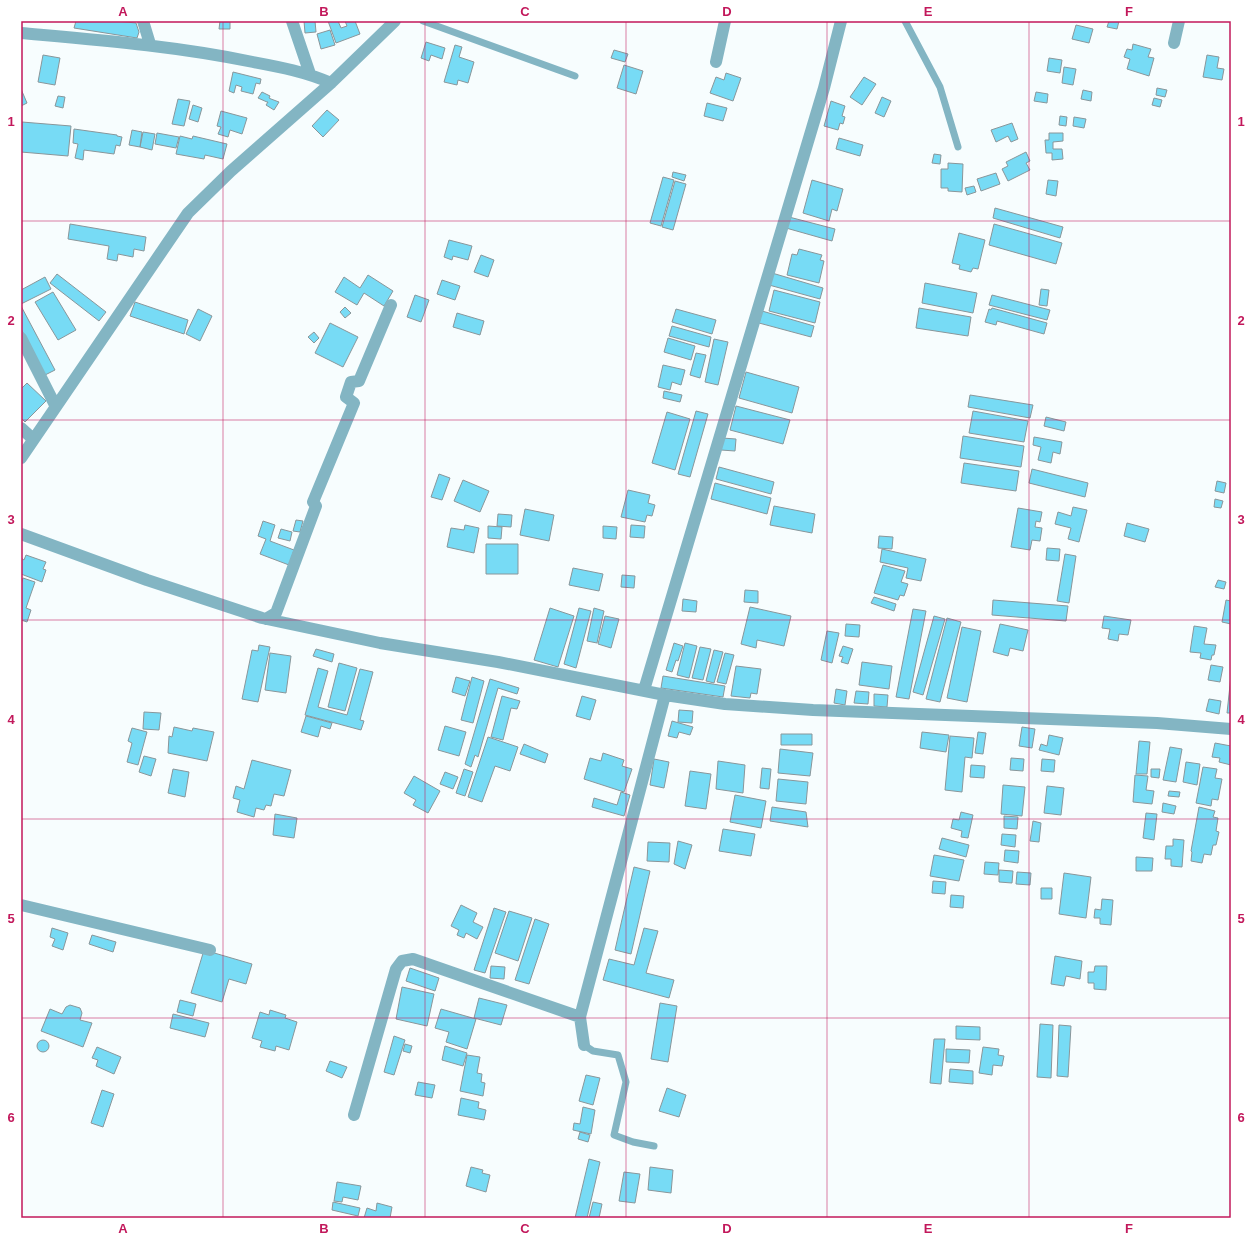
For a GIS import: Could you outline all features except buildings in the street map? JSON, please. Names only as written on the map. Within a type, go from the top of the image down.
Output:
[{"type":"street","points":[[142,21],[150,44]]},
{"type":"street","points":[[292,21],[310,74]]},
{"type":"street","points":[[21,458],[188,213],[231,172],[331,83],[395,21]]},
{"type":"street","points":[[716,62],[725,21]]},
{"type":"street","points":[[644,690],[824,88],[841,21]]},
{"type":"street","points":[[1174,43],[1179,21]]},
{"type":"street","points":[[21,33],[150,44],[233,58],[310,74],[331,83]]},
{"type":"street","points":[[266,619],[276,612],[316,506],[313,502],[354,403],[346,397],[351,382],[359,381],[391,305]]},
{"type":"street","points":[[21,338],[56,405]]},
{"type":"street","points":[[21,428],[33,439]]},
{"type":"street","points":[[21,534],[147,580],[266,619],[380,643],[498,662],[665,695],[725,704],[813,710],[1157,723],[1231,729]]},
{"type":"street","points":[[584,1044],[580,1017],[665,695]]},
{"type":"street","points":[[21,905],[210,950]]},
{"type":"street","points":[[354,1115],[396,969],[402,961],[413,959],[580,1017]]},
{"type":"lane","points":[[423,21],[575,76]]},
{"type":"lane","points":[[904,21],[940,87],[958,147]]},
{"type":"lane","points":[[584,1044],[593,1051],[618,1055],[626,1082],[614,1135],[633,1142],[654,1146]]}]
